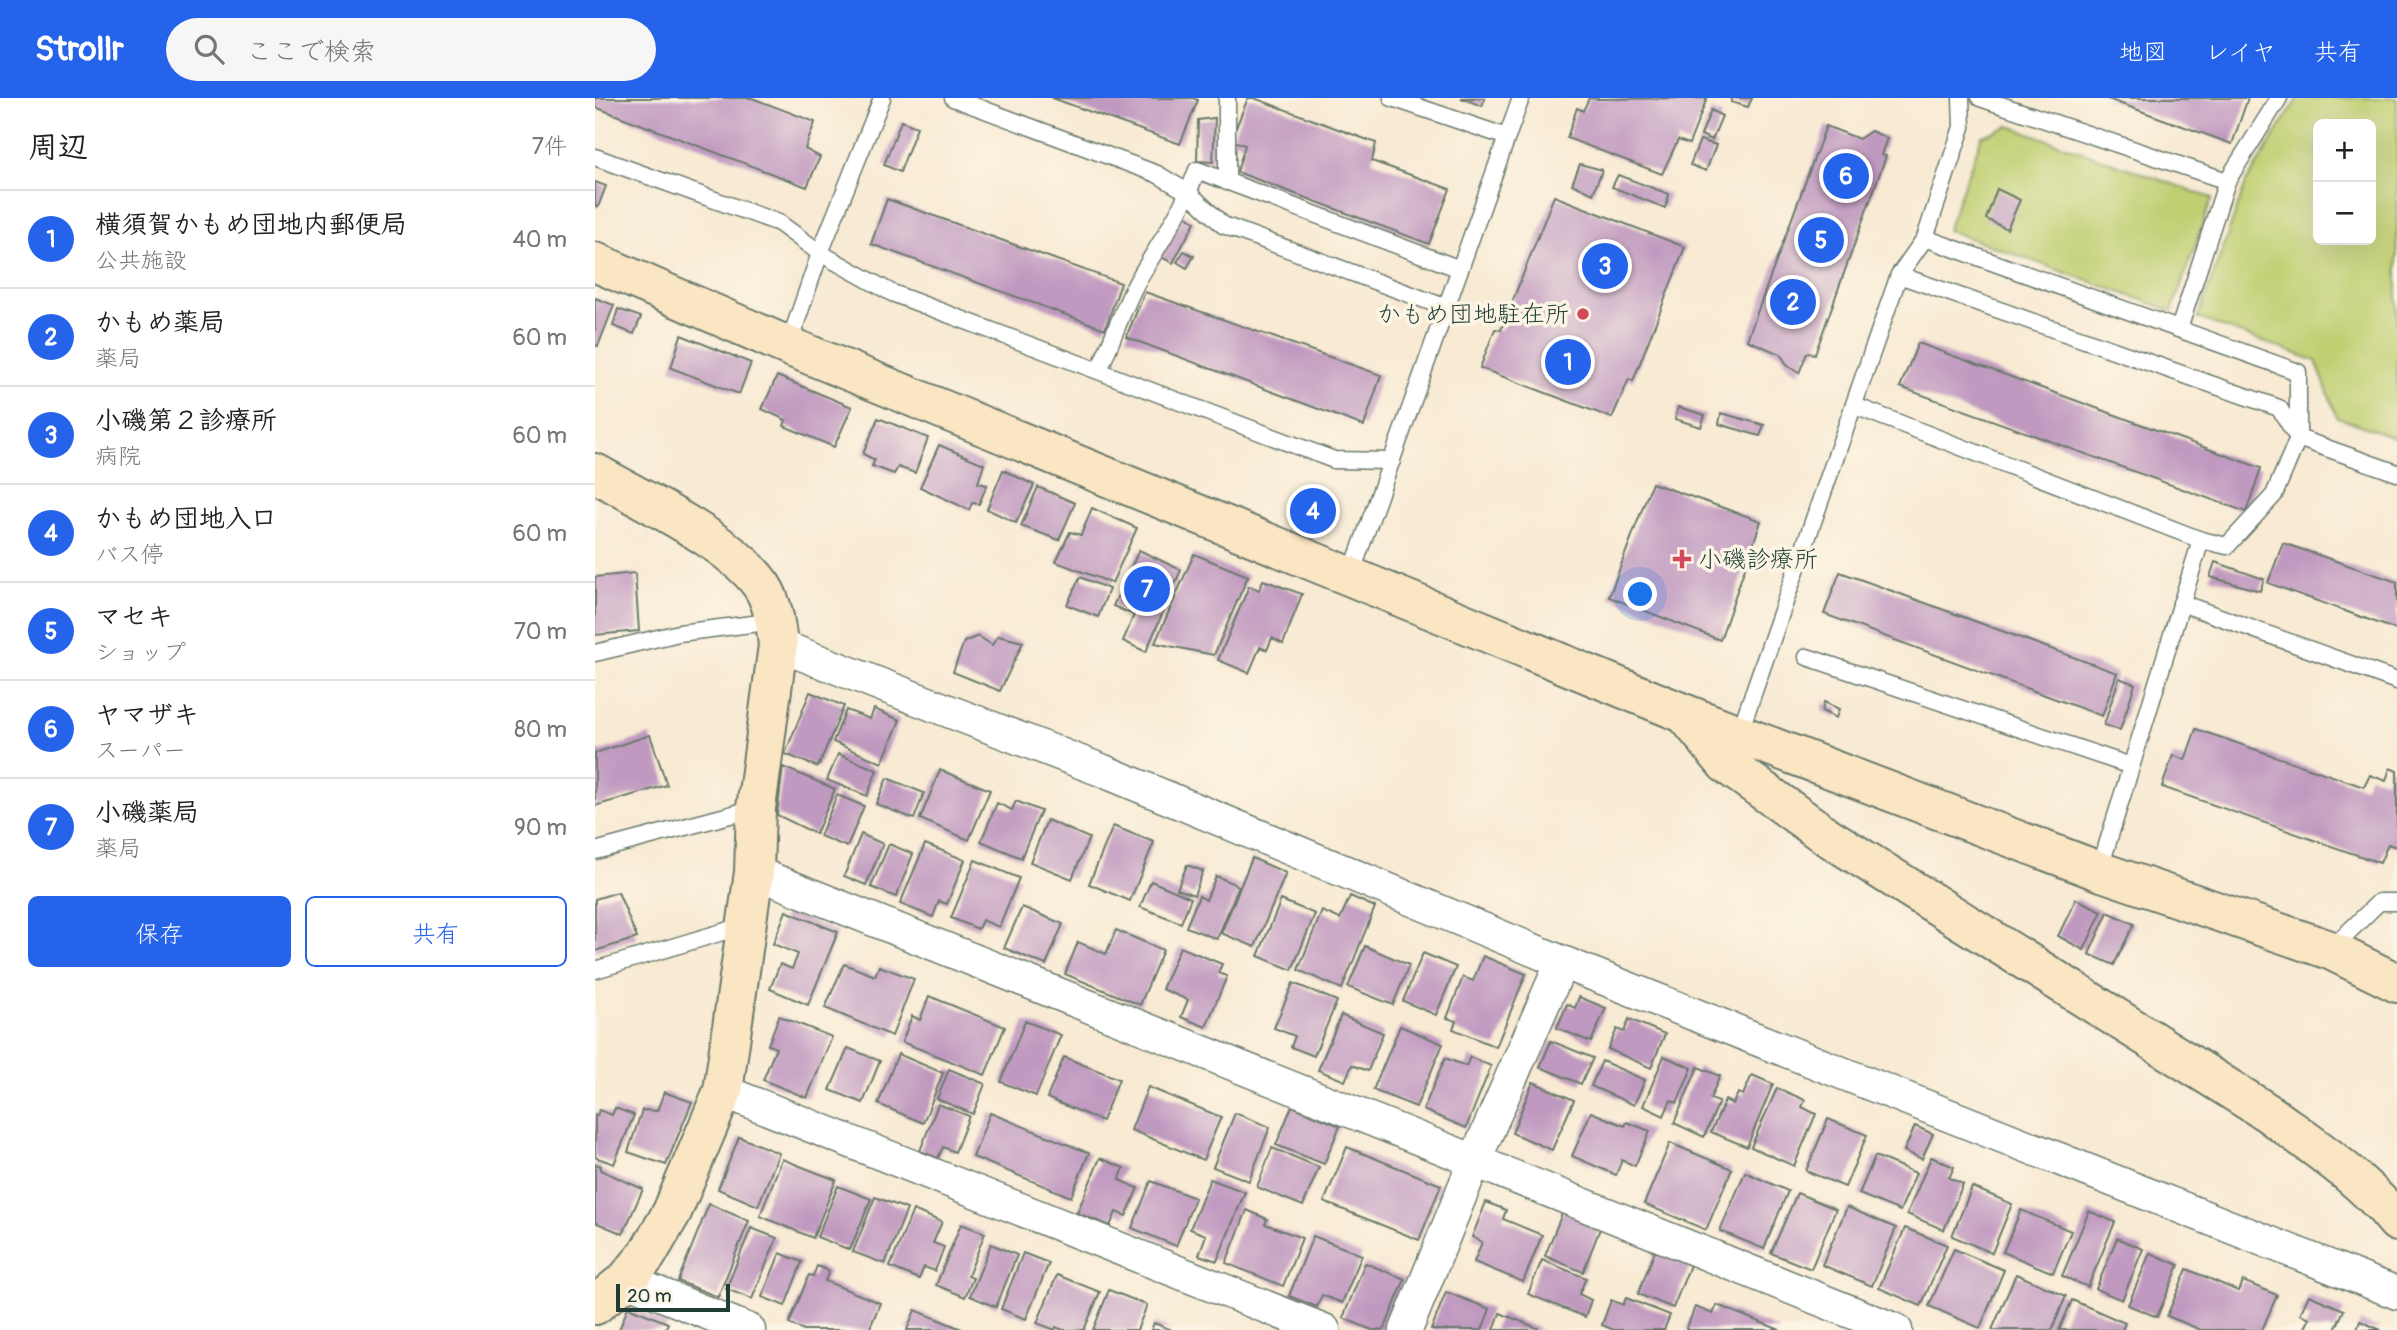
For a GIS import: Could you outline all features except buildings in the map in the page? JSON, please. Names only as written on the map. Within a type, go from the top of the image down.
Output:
[{"type":"street","points":[[595,262],[788,346],[1683,713],[2099,871],[2330,950],[2397,983]]},
{"type":"street","points":[[595,473],[717,542],[742,564],[765,591],[777,633],[756,808],[754,872],[723,1091],[672,1212],[647,1255],[626,1280],[595,1305]]},
{"type":"street","points":[[777,633],[1562,962],[2397,1293]]},
{"type":"street","points":[[1683,713],[1726,764],[1770,796],[1825,835],[2267,1113],[2336,1164],[2397,1222]]},
{"type":"street","points":[[754,872],[1896,1330]]},
{"type":"street","points":[[1406,1330],[1475,1160],[1562,962]]},
{"type":"street","points":[[723,1091],[1324,1330]]},
{"type":"street","points":[[626,1280],[750,1330]]},
{"type":"lane","points":[[788,346],[820,253],[882,98]]},
{"type":"lane","points":[[953,98],[971,102],[1157,174],[1189,193],[1223,225],[1447,308]]},
{"type":"lane","points":[[1227,98],[1227,182]]},
{"type":"lane","points":[[1392,98],[1507,137]]},
{"type":"lane","points":[[1350,577],[1521,98]]},
{"type":"lane","points":[[1739,734],[1899,275],[1925,238],[1962,127],[1961,98]]},
{"type":"lane","points":[[1980,98],[2227,181]]},
{"type":"lane","points":[[2179,329],[2227,181],[2279,98]]},
{"type":"lane","points":[[595,157],[779,223],[820,253],[892,293],[1334,460],[1392,461]]},
{"type":"lane","points":[[1099,370],[1138,281],[1189,193],[1197,170],[1460,268]]},
{"type":"lane","points":[[1855,406],[2201,540],[2227,546],[2274,495],[2298,438],[2298,372],[1925,238]]},
{"type":"lane","points":[[1899,275],[2279,408],[2298,438],[2397,473]]},
{"type":"lane","points":[[2099,871],[2201,540]]},
{"type":"lane","points":[[2181,603],[2397,681]]},
{"type":"lane","points":[[595,653],[679,633],[777,633]]},
{"type":"lane","points":[[1808,657],[2131,765]]},
{"type":"lane","points":[[595,851],[756,808]]},
{"type":"lane","points":[[2330,950],[2379,902],[2397,902]]},
{"type":"lane","points":[[595,970],[745,925]]},
{"type":"green space","points":[[2298,98],[2397,98],[2397,438],[2337,417],[2316,361],[2198,318],[2246,183]]},
{"type":"green space","points":[[2009,126],[2212,198],[2172,311],[1947,230],[1982,136]]},
{"type":"place","name":"ヤマザキ","points":[[1846,176]]},
{"type":"place","name":"マセキ","points":[[1821,240]]},
{"type":"place","name":"小磯第２診療所","points":[[1605,266]]},
{"type":"place","name":"かもめ薬局","points":[[1793,302]]},
{"type":"place","name":"かもめ団地駐在所","points":[[1583,314]]},
{"type":"place","name":"横須賀かもめ団地内郵便局","points":[[1568,362]]},
{"type":"place","name":"かもめ団地入口","points":[[1313,511]]},
{"type":"place","name":"小磯診療所","points":[[1682,559]]},
{"type":"place","name":"小磯薬局","points":[[1147,589]]}]
